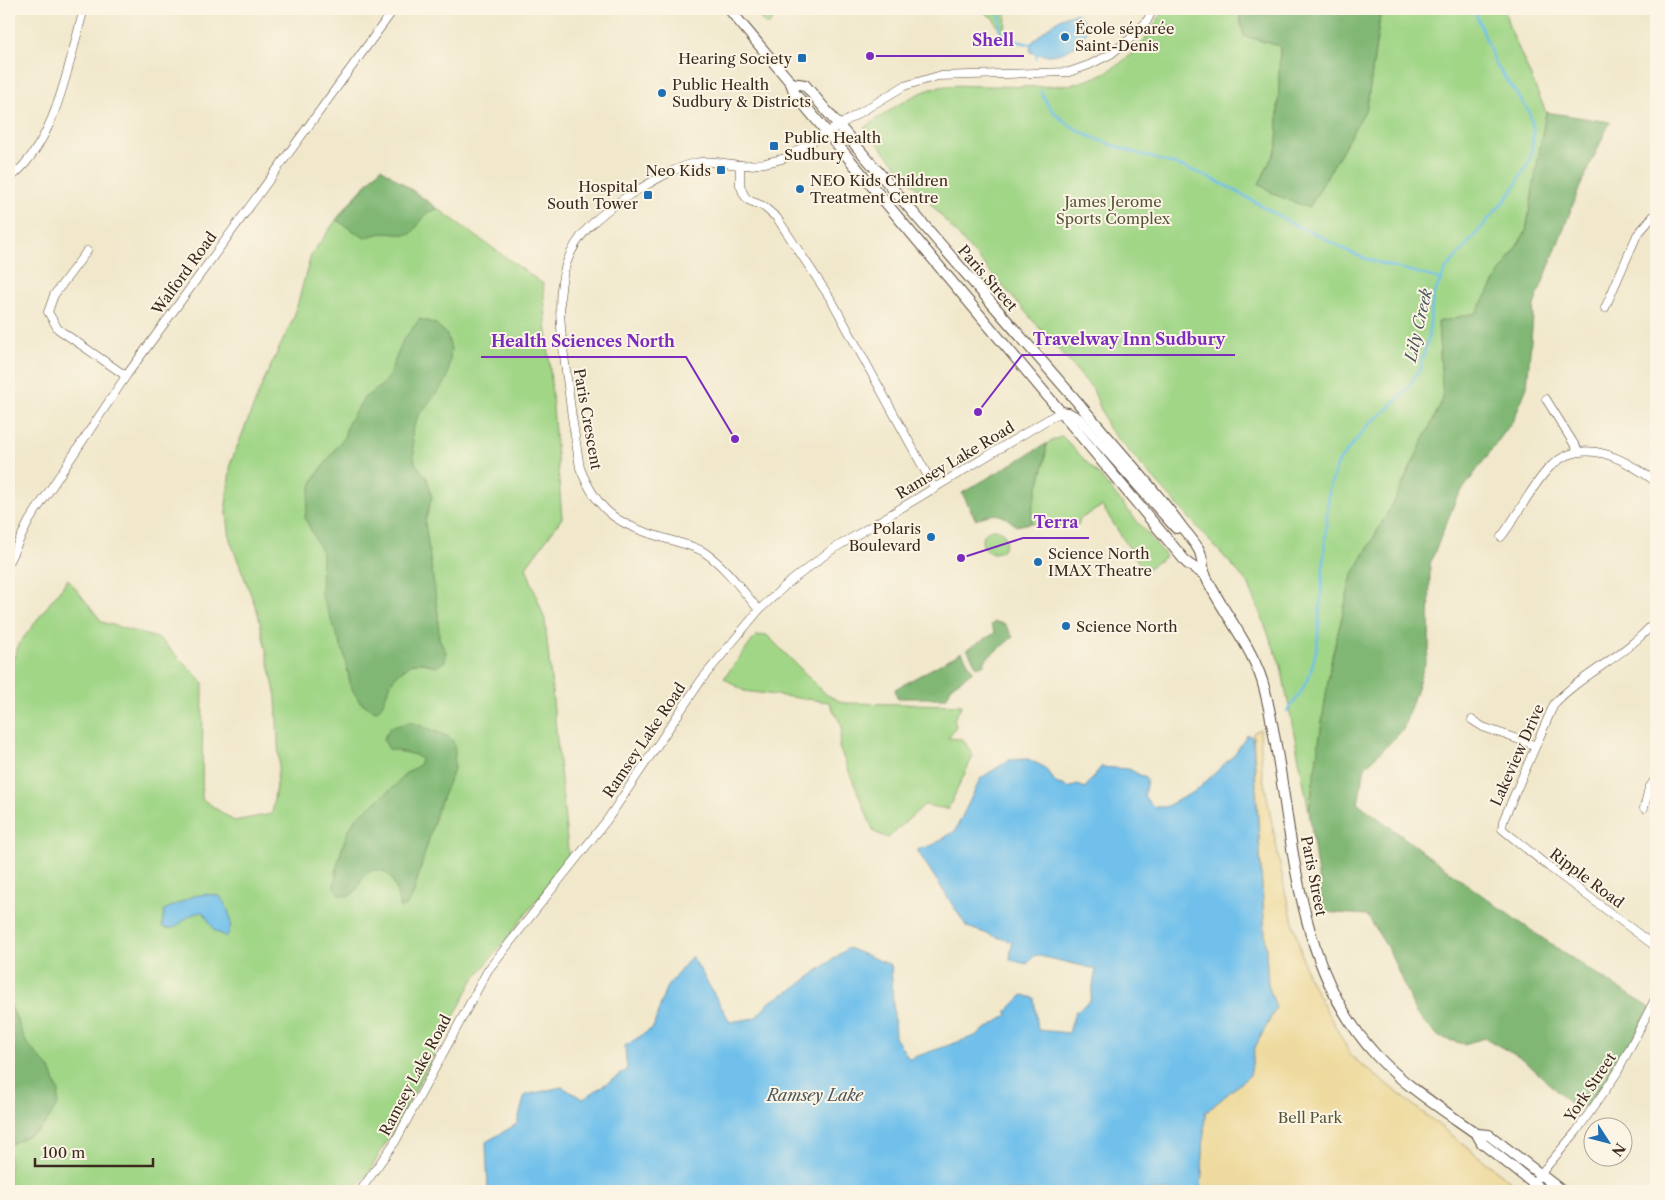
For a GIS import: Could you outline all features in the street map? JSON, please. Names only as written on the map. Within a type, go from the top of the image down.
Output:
[{"type":"main road","name":"Paris Street","points":[[729,9],[792,83],[795,94],[1060,412],[1187,563],[1204,574]]},
{"type":"main road","name":"Paris Street","points":[[792,83],[805,85],[981,294],[1063,385],[1172,514],[1200,552],[1204,574],[1236,625],[1264,686],[1277,749],[1300,891],[1322,969],[1337,1000],[1376,1055],[1402,1078],[1477,1134],[1482,1144],[1543,1191]]},
{"type":"main road","points":[[1060,412],[1065,406],[1066,397],[1063,385]]},
{"type":"main road","points":[[1060,412],[1068,413],[1079,419],[1162,514],[1200,552]]},
{"type":"main road","name":"Paris Street","points":[[1477,1134],[1489,1135],[1562,1191]]},
{"type":"street","points":[[9,179],[27,161],[51,122],[84,9]]},
{"type":"street","name":"Walford Road","points":[[9,561],[30,521],[126,376],[394,9]]},
{"type":"street","name":"Paris Crescent","points":[[759,610],[721,566],[702,551],[619,521],[605,511],[593,495],[580,468],[559,315],[559,288],[565,267],[576,244],[597,218],[612,206],[664,174],[698,162],[740,165],[763,164],[785,158],[840,127],[904,86],[938,76],[1069,72],[1111,54],[1131,38],[1147,21],[1153,9]]},
{"type":"street","points":[[740,165],[740,185],[744,194],[748,200],[763,206],[777,218],[832,301],[934,489]]},
{"type":"street","points":[[1605,308],[1638,235],[1656,213]]},
{"type":"street","points":[[86,251],[54,295],[48,312],[58,328],[126,376]]},
{"type":"street","points":[[1546,399],[1579,452]]},
{"type":"street","name":"Ramsey Lake Road","points":[[360,1191],[394,1142],[488,970],[607,820],[702,679],[759,610],[787,584],[830,552],[1060,412]]},
{"type":"street","points":[[1501,537],[1549,468],[1565,456],[1579,452],[1606,453],[1631,463],[1656,482]]},
{"type":"street","name":"Lakeview Drive","points":[[1502,829],[1503,821],[1534,745],[1554,704],[1568,689],[1633,643],[1656,620]]},
{"type":"street","points":[[1472,720],[1483,727],[1534,745]]},
{"type":"street","points":[[1644,808],[1649,788],[1656,778]]},
{"type":"street","name":"Ripple Road","points":[[1502,829],[1549,867],[1656,947]]},
{"type":"street","name":"York Street","points":[[1533,1183],[1576,1132],[1617,1074],[1656,997]]},
{"type":"green space","points":[[752,9],[782,9],[767,26]]},
{"type":"green space","points":[[979,9],[1006,9],[1005,40],[993,18]]},
{"type":"green space","name":"James Jerome Sports Complex","points":[[1163,9],[1238,9],[1244,36],[1280,46],[1277,147],[1259,184],[1276,195],[1309,208],[1367,107],[1381,9],[1504,9],[1509,26],[1546,112],[1526,231],[1476,313],[1438,322],[1443,399],[1395,500],[1352,576],[1331,661],[1309,811],[1281,666],[1248,583],[1108,428],[1093,389],[864,128],[910,98],[940,87],[956,85],[1056,86],[1082,82],[1098,76],[1125,60],[1136,49],[1156,24]]},
{"type":"green space","points":[[1238,9],[1381,9],[1367,107],[1309,208],[1276,195],[1259,184],[1277,147],[1280,46],[1244,36]]},
{"type":"green space","points":[[1546,112],[1610,122],[1579,189],[1534,305],[1527,387],[1514,419],[1456,499],[1430,564],[1429,651],[1403,730],[1365,767],[1358,803],[1538,935],[1651,1008],[1594,1107],[1573,1106],[1524,1060],[1485,1038],[1464,1044],[1439,1037],[1416,1014],[1390,952],[1367,915],[1323,912],[1309,811],[1331,661],[1352,576],[1395,500],[1443,399],[1438,322],[1476,313],[1526,231]]},
{"type":"green space","points":[[381,168],[543,284],[562,518],[526,567],[545,620],[569,860],[472,982],[408,1104],[368,1174],[352,1191],[9,1191],[9,671],[19,644],[68,579],[102,622],[160,639],[203,682],[202,799],[234,821],[272,814],[279,763],[276,697],[258,613],[230,540],[226,505],[231,462],[264,380],[294,317],[311,255],[345,208]]},
{"type":"green space","points":[[381,168],[438,209],[428,212],[411,234],[384,233],[365,238],[336,220]]},
{"type":"green space","points":[[420,319],[436,324],[447,335],[451,349],[448,376],[445,383],[418,416],[412,432],[415,463],[427,478],[432,497],[425,522],[438,613],[439,638],[446,652],[445,661],[436,667],[421,662],[411,664],[399,673],[392,681],[382,705],[377,711],[372,710],[359,701],[351,687],[344,654],[321,594],[322,553],[305,518],[310,489],[314,479],[344,437],[348,423],[364,398],[381,386],[388,378],[403,340]]},
{"type":"green space","points":[[1062,436],[1097,473],[1166,556],[1144,571],[1102,506],[1080,519],[1078,525],[1072,528],[1031,523],[1033,503],[1046,454],[1046,444]]},
{"type":"green space","points":[[1046,444],[1046,454],[1033,503],[1031,523],[1016,526],[1007,518],[998,515],[988,515],[976,520],[962,493]]},
{"type":"green space","points":[[994,529],[1002,533],[1006,541],[1002,549],[994,553],[986,549],[982,541],[986,533]]},
{"type":"green space","points":[[995,622],[1005,624],[1013,637],[987,658],[983,665],[977,667],[967,649],[995,633],[991,625]]},
{"type":"green space","points":[[767,635],[827,695],[844,703],[962,705],[954,719],[956,726],[948,738],[963,739],[973,756],[948,809],[924,805],[888,838],[874,832],[839,747],[842,726],[829,702],[744,691],[724,678],[756,636]]},
{"type":"green space","points":[[962,652],[973,671],[952,686],[946,698],[897,698],[895,689]]},
{"type":"green space","points":[[412,722],[449,737],[453,741],[455,751],[454,769],[437,811],[413,895],[407,905],[400,909],[393,881],[384,872],[376,870],[364,876],[354,893],[346,896],[339,895],[334,886],[337,866],[345,838],[354,820],[396,785],[405,774],[419,765],[421,759],[415,755],[389,749],[383,739],[391,727]]},
{"type":"green space","points":[[9,1001],[26,1042],[50,1069],[59,1092],[58,1104],[47,1122],[39,1130],[9,1145]]},
{"type":"sand","name":"Bell Park","points":[[1260,729],[1262,771],[1285,891],[1307,975],[1352,1057],[1523,1191],[1201,1191],[1205,1113],[1250,1075],[1255,1047],[1276,1008],[1268,985],[1253,733]]},
{"type":"water","points":[[1076,13],[1086,22],[1088,29],[1078,43],[1064,52],[1056,54],[1048,55],[1030,52],[1031,43],[1046,29],[1063,17]]},
{"type":"water","name":"Ramsey Lake","points":[[1248,734],[1252,737],[1253,744],[1268,985],[1276,1008],[1255,1047],[1250,1075],[1205,1113],[1201,1191],[488,1191],[486,1142],[517,1124],[525,1095],[562,1087],[583,1099],[627,1070],[625,1046],[653,1028],[666,988],[692,956],[730,1022],[755,1018],[771,1001],[795,988],[848,948],[891,965],[895,1037],[909,1059],[975,1036],[1009,1014],[1006,1012],[1023,995],[1034,998],[1038,1030],[1069,1033],[1075,1012],[1090,1001],[1096,969],[1035,955],[1027,964],[1010,960],[1012,942],[967,927],[917,850],[933,845],[955,831],[981,778],[1009,760],[1028,759],[1044,767],[1057,784],[1064,785],[1067,788],[1078,785],[1085,788],[1101,767],[1129,769],[1147,779],[1144,797],[1154,807],[1165,807],[1197,790],[1234,755]]},
{"type":"water","points":[[206,894],[220,896],[228,911],[231,921],[226,937],[215,931],[203,912],[190,916],[173,928],[162,927],[164,910],[194,896]]},
{"type":"waterway","points":[[1000,9],[1000,29],[1009,40],[1030,44]]},
{"type":"waterway","name":"Lily Creek","points":[[1287,711],[1301,692],[1310,674],[1317,647],[1329,489],[1339,461],[1370,423],[1387,410],[1407,390],[1420,368],[1428,339],[1433,296],[1446,269],[1511,193],[1530,160],[1534,131],[1529,111],[1496,65],[1474,9]]},
{"type":"waterway","points":[[1036,58],[1037,54]]},
{"type":"waterway","points":[[1041,91],[1051,109],[1068,124],[1089,136],[1113,146],[1206,176],[1240,193],[1296,226],[1359,256],[1441,280]]},
{"type":"place","name":"École séparée Saint-Denis","points":[[1065,37]]},
{"type":"place","name":"Shell","points":[[870,56]]},
{"type":"place","name":"Hearing Society","points":[[802,58]]},
{"type":"place","name":"Public Health Sudbury & Districts","points":[[662,93]]},
{"type":"place","name":"Public Health Sudbury","points":[[774,146]]},
{"type":"place","name":"Neo Kids","points":[[721,170]]},
{"type":"place","name":"NEO Kids Children Treatment Centre","points":[[800,189]]},
{"type":"place","name":"Hospital South Tower","points":[[648,195]]},
{"type":"place","name":"Travelway Inn Sudbury","points":[[978,412]]},
{"type":"place","name":"Health Sciences North","points":[[735,439]]},
{"type":"place","name":"Polaris Boulevard","points":[[931,537]]},
{"type":"place","name":"Terra","points":[[961,558]]},
{"type":"place","name":"Science North IMAX Theatre","points":[[1038,562]]},
{"type":"place","name":"Science North","points":[[1066,626]]}]
